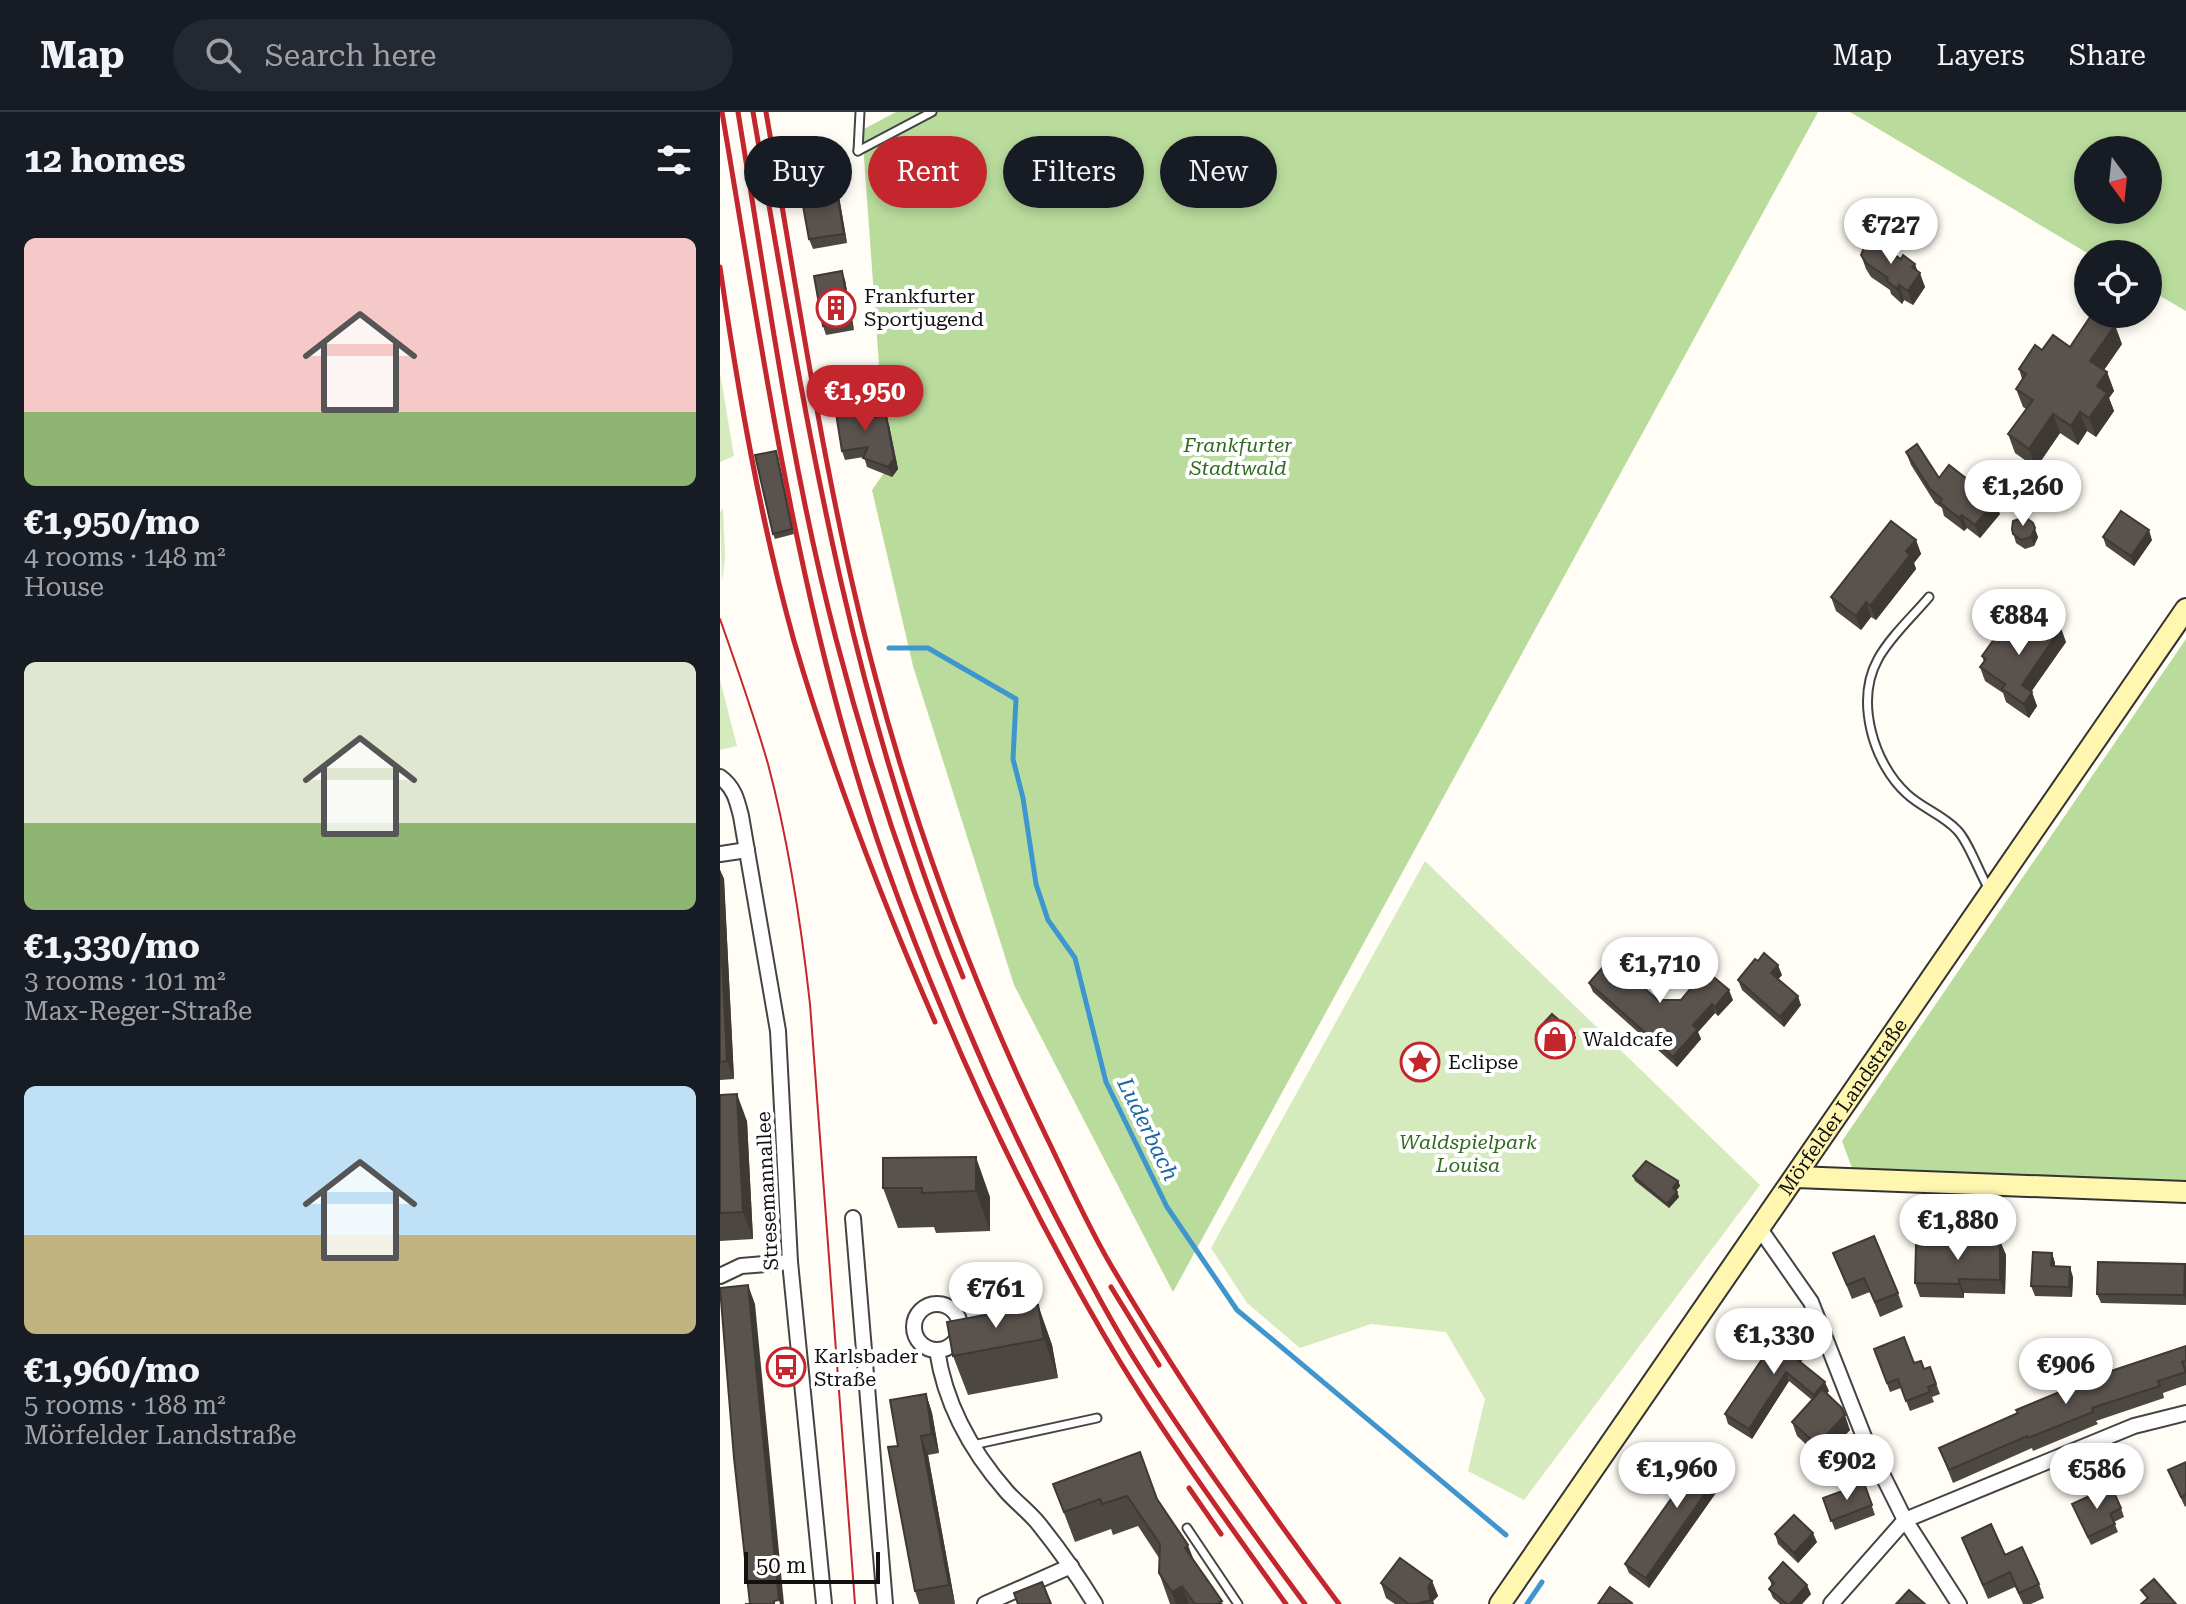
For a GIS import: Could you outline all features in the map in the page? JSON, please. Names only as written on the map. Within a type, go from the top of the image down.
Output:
[{"type":"main road","name":"Mörfelder Landstraße","points":[[1500,1604],[2186,609]]},
{"type":"main road","points":[[1796,1177],[2186,1192]]},
{"type":"street","name":"Stresemannallee","points":[[724,780],[736,797],[778,1031],[790,1262],[825,1603]]},
{"type":"street","points":[[720,854],[747,850]]},
{"type":"street","points":[[853,1218],[885,1604]]},
{"type":"street","points":[[1760,1229],[1811,1302],[1866,1442],[1905,1520],[1959,1604]]},
{"type":"street","points":[[720,1276],[741,1266],[790,1262]]},
{"type":"street","points":[[937,1350],[942,1383],[957,1419],[973,1445],[1007,1492],[1036,1521],[1071,1566],[1095,1604]]},
{"type":"street","points":[[1831,1604],[1905,1520],[2134,1426],[2186,1413]]},
{"type":"street","points":[[985,1604],[1071,1566]]},
{"type":"lane","points":[[860,112],[858,151],[932,112]]},
{"type":"lane","points":[[1929,597],[1878,658],[1868,684],[1869,718],[1884,764],[1906,793],[1959,831],[1990,891]]},
{"type":"lane","points":[[973,1445],[1097,1418]]},
{"type":"lane","points":[[1187,1528],[1238,1604]]},
{"type":"green space","name":"Frankfurter Stadtwald","points":[[896,112],[1818,112],[1173,1292],[1014,985],[913,666],[872,490],[891,463],[883,420],[862,130]]},
{"type":"green space","points":[[1850,112],[2186,112],[2186,311],[2162,297],[2162,240],[2074,240],[2074,245]]},
{"type":"green space","points":[[720,373],[734,456],[720,462]]},
{"type":"green space","points":[[723,508],[725,558],[722,582],[720,512]]},
{"type":"green space","points":[[2186,639],[2186,1182],[1852,1168],[1842,1141]]},
{"type":"green space","points":[[720,680],[737,746],[720,750]]},
{"type":"green space","name":"Waldspielpark Louisa","points":[[1425,861],[1760,1185],[1524,1500],[1468,1471],[1485,1399],[1446,1332],[1371,1324],[1300,1348],[1247,1303],[1211,1248]]},
{"type":"building","points":[[803,208],[840,208],[844,234],[809,239]]},
{"type":"building","points":[[1874,242],[1915,264],[1912,267],[1920,273],[1908,291],[1899,285],[1897,289],[1886,280],[1888,278],[1866,263],[1861,255],[1865,245]]},
{"type":"building","name":"Frankfurter Sportjugend","points":[[842,271],[851,321],[823,326],[814,276]]},
{"type":"building","points":[[2083,328],[2113,328],[2090,361],[2107,372],[2097,386],[2107,393],[2089,418],[2080,412],[2071,426],[2053,414],[2029,449],[2008,434],[2033,400],[2016,389],[2026,374],[2019,369],[2035,345],[2042,350],[2053,335],[2070,347]]},
{"type":"building","points":[[863,401],[866,419],[886,415],[894,459],[888,467],[863,458],[868,447],[842,451],[835,407]]},
{"type":"building","points":[[1917,444],[1939,478],[1949,465],[1995,501],[1975,525],[1962,515],[1959,518],[1940,503],[1942,499],[1930,489],[1906,452]]},
{"type":"building","points":[[776,451],[792,529],[773,534],[755,455]]},
{"type":"building","points":[[2121,511],[2149,530],[2131,556],[2103,537]]},
{"type":"building","points":[[2025,517],[2035,528],[2031,537],[2021,540],[2013,534],[2013,521]]},
{"type":"building","points":[[1891,521],[1916,540],[1906,551],[1910,555],[1870,606],[1866,602],[1856,616],[1831,597]]},
{"type":"building","points":[[2042,614],[2061,628],[2022,685],[2032,692],[2024,704],[2002,689],[2005,684],[1980,667],[1986,659],[1982,656],[1995,638],[1999,641],[2008,629],[2024,640]]},
{"type":"building","points":[[720,919],[727,1061],[720,1062]]},
{"type":"building","points":[[1764,953],[1778,965],[1771,973],[1798,996],[1780,1017],[1738,980]]},
{"type":"building","points":[[1610,959],[1658,1000],[1681,1000],[1692,987],[1689,976],[1699,968],[1729,990],[1715,1007],[1712,1004],[1693,1025],[1697,1030],[1673,1057],[1589,983]]},
{"type":"building","points":[[1552,1014],[1574,1033],[1561,1048],[1538,1029]]},
{"type":"building","points":[[737,1094],[743,1212],[720,1213],[720,1095]]},
{"type":"building","points":[[976,1157],[976,1191],[922,1193],[922,1188],[883,1188],[883,1158]]},
{"type":"building","points":[[1646,1161],[1678,1181],[1673,1188],[1677,1192],[1667,1204],[1633,1176]]},
{"type":"building","points":[[1874,1236],[1898,1293],[1875,1302],[1864,1278],[1847,1285],[1833,1253]]},
{"type":"building","points":[[1960,1240],[2000,1241],[2000,1280],[1959,1279],[1959,1284],[1915,1283],[1916,1245],[1960,1246]]},
{"type":"building","points":[[2033,1252],[2052,1253],[2051,1266],[2070,1267],[2069,1287],[2031,1286]]},
{"type":"building","points":[[2098,1262],[2185,1264],[2184,1295],[2097,1294]]},
{"type":"building","points":[[748,1285],[779,1600],[774,1604],[750,1604],[720,1288]]},
{"type":"building","points":[[1038,1305],[1044,1339],[953,1356],[947,1322]]},
{"type":"building","points":[[1788,1321],[1809,1336],[1794,1357],[1825,1382],[1814,1395],[1786,1372],[1749,1429],[1725,1414]]},
{"type":"building","points":[[1904,1337],[1914,1363],[1921,1361],[1924,1369],[1930,1367],[1936,1384],[1928,1387],[1930,1392],[1906,1401],[1898,1379],[1887,1383],[1874,1349]]},
{"type":"building","points":[[2186,1346],[2186,1361],[2182,1362],[2186,1372],[2158,1381],[2160,1386],[2092,1408],[2093,1412],[1949,1470],[1939,1448],[2018,1413],[2016,1410],[2108,1372]]},
{"type":"building","points":[[1822,1389],[1845,1415],[1817,1445],[1792,1422]]},
{"type":"building","points":[[926,1394],[932,1434],[921,1436],[949,1585],[915,1591],[888,1447],[898,1446],[890,1400]]},
{"type":"building","points":[[1705,1444],[1728,1461],[1646,1578],[1625,1564]]},
{"type":"building","points":[[1140,1452],[1157,1499],[1188,1545],[1185,1548],[1222,1601],[1220,1604],[1195,1604],[1182,1586],[1172,1592],[1159,1573],[1160,1544],[1127,1496],[1102,1504],[1100,1499],[1064,1512],[1053,1484]]},
{"type":"building","points":[[2186,1462],[2186,1495],[2181,1497],[2168,1470]]},
{"type":"building","points":[[1864,1483],[1872,1505],[1831,1521],[1823,1498]]},
{"type":"building","points":[[2111,1486],[2121,1508],[2110,1514],[2115,1524],[2088,1537],[2072,1504]]},
{"type":"building","points":[[1794,1515],[1813,1533],[1794,1553],[1775,1534]]},
{"type":"building","points":[[1991,1524],[2005,1555],[2022,1547],[2039,1584],[2019,1593],[2010,1572],[1983,1585],[1962,1538]]},
{"type":"building","points":[[1400,1558],[1432,1581],[1428,1587],[1431,1600],[1409,1604],[1381,1583]]},
{"type":"building","points":[[1783,1562],[1807,1585],[1790,1604],[1769,1589],[1774,1583],[1769,1578]]},
{"type":"building","points":[[2154,1579],[2176,1604],[2141,1604],[2148,1598],[2141,1590]]},
{"type":"building","points":[[1042,1582],[1051,1604],[1018,1604],[1014,1593]]},
{"type":"building","points":[[1610,1587],[1632,1603],[1598,1604]]},
{"type":"building","points":[[1909,1590],[1925,1604],[1896,1604]]},
{"type":"waterway","name":"Luderbach","points":[[889,648],[928,648],[1016,699],[1013,759],[1023,798],[1036,884],[1048,920],[1075,958],[1106,1082],[1167,1207],[1237,1310],[1506,1535]]},
{"type":"waterway","name":"Luderbach","points":[[1527,1604],[1542,1582]]},
{"type":"tram line","points":[[720,619],[768,764],[788,853],[803,943],[855,1604]]},
{"type":"railway","points":[[722,112],[770,397],[808,586],[856,773],[908,926],[984,1105],[1072,1279],[1147,1404],[1286,1604]]},
{"type":"railway","points":[[738,112],[781,377],[820,574],[856,714],[929,933],[1020,1146],[1108,1314],[1181,1430],[1305,1604]]},
{"type":"railway","points":[[753,112],[812,442],[859,658],[923,872],[963,977]]},
{"type":"railway","points":[[766,112],[815,397],[858,609],[892,738],[950,912],[1020,1081],[1103,1251],[1165,1354],[1221,1438],[1339,1604]]},
{"type":"railway","points":[[720,267],[751,455],[794,641],[858,834],[935,1022]]},
{"type":"railway","points":[[1111,1287],[1159,1365]]},
{"type":"railway","points":[[1189,1488],[1221,1534]]},
{"type":"place","name":"Frankfurter Sportjugend","points":[[836,308]]},
{"type":"place","name":"Waldcafe","points":[[1555,1039]]},
{"type":"place","name":"Eclipse","points":[[1420,1062]]},
{"type":"place","name":"Karlsbader Straße","points":[[786,1367]]}]
